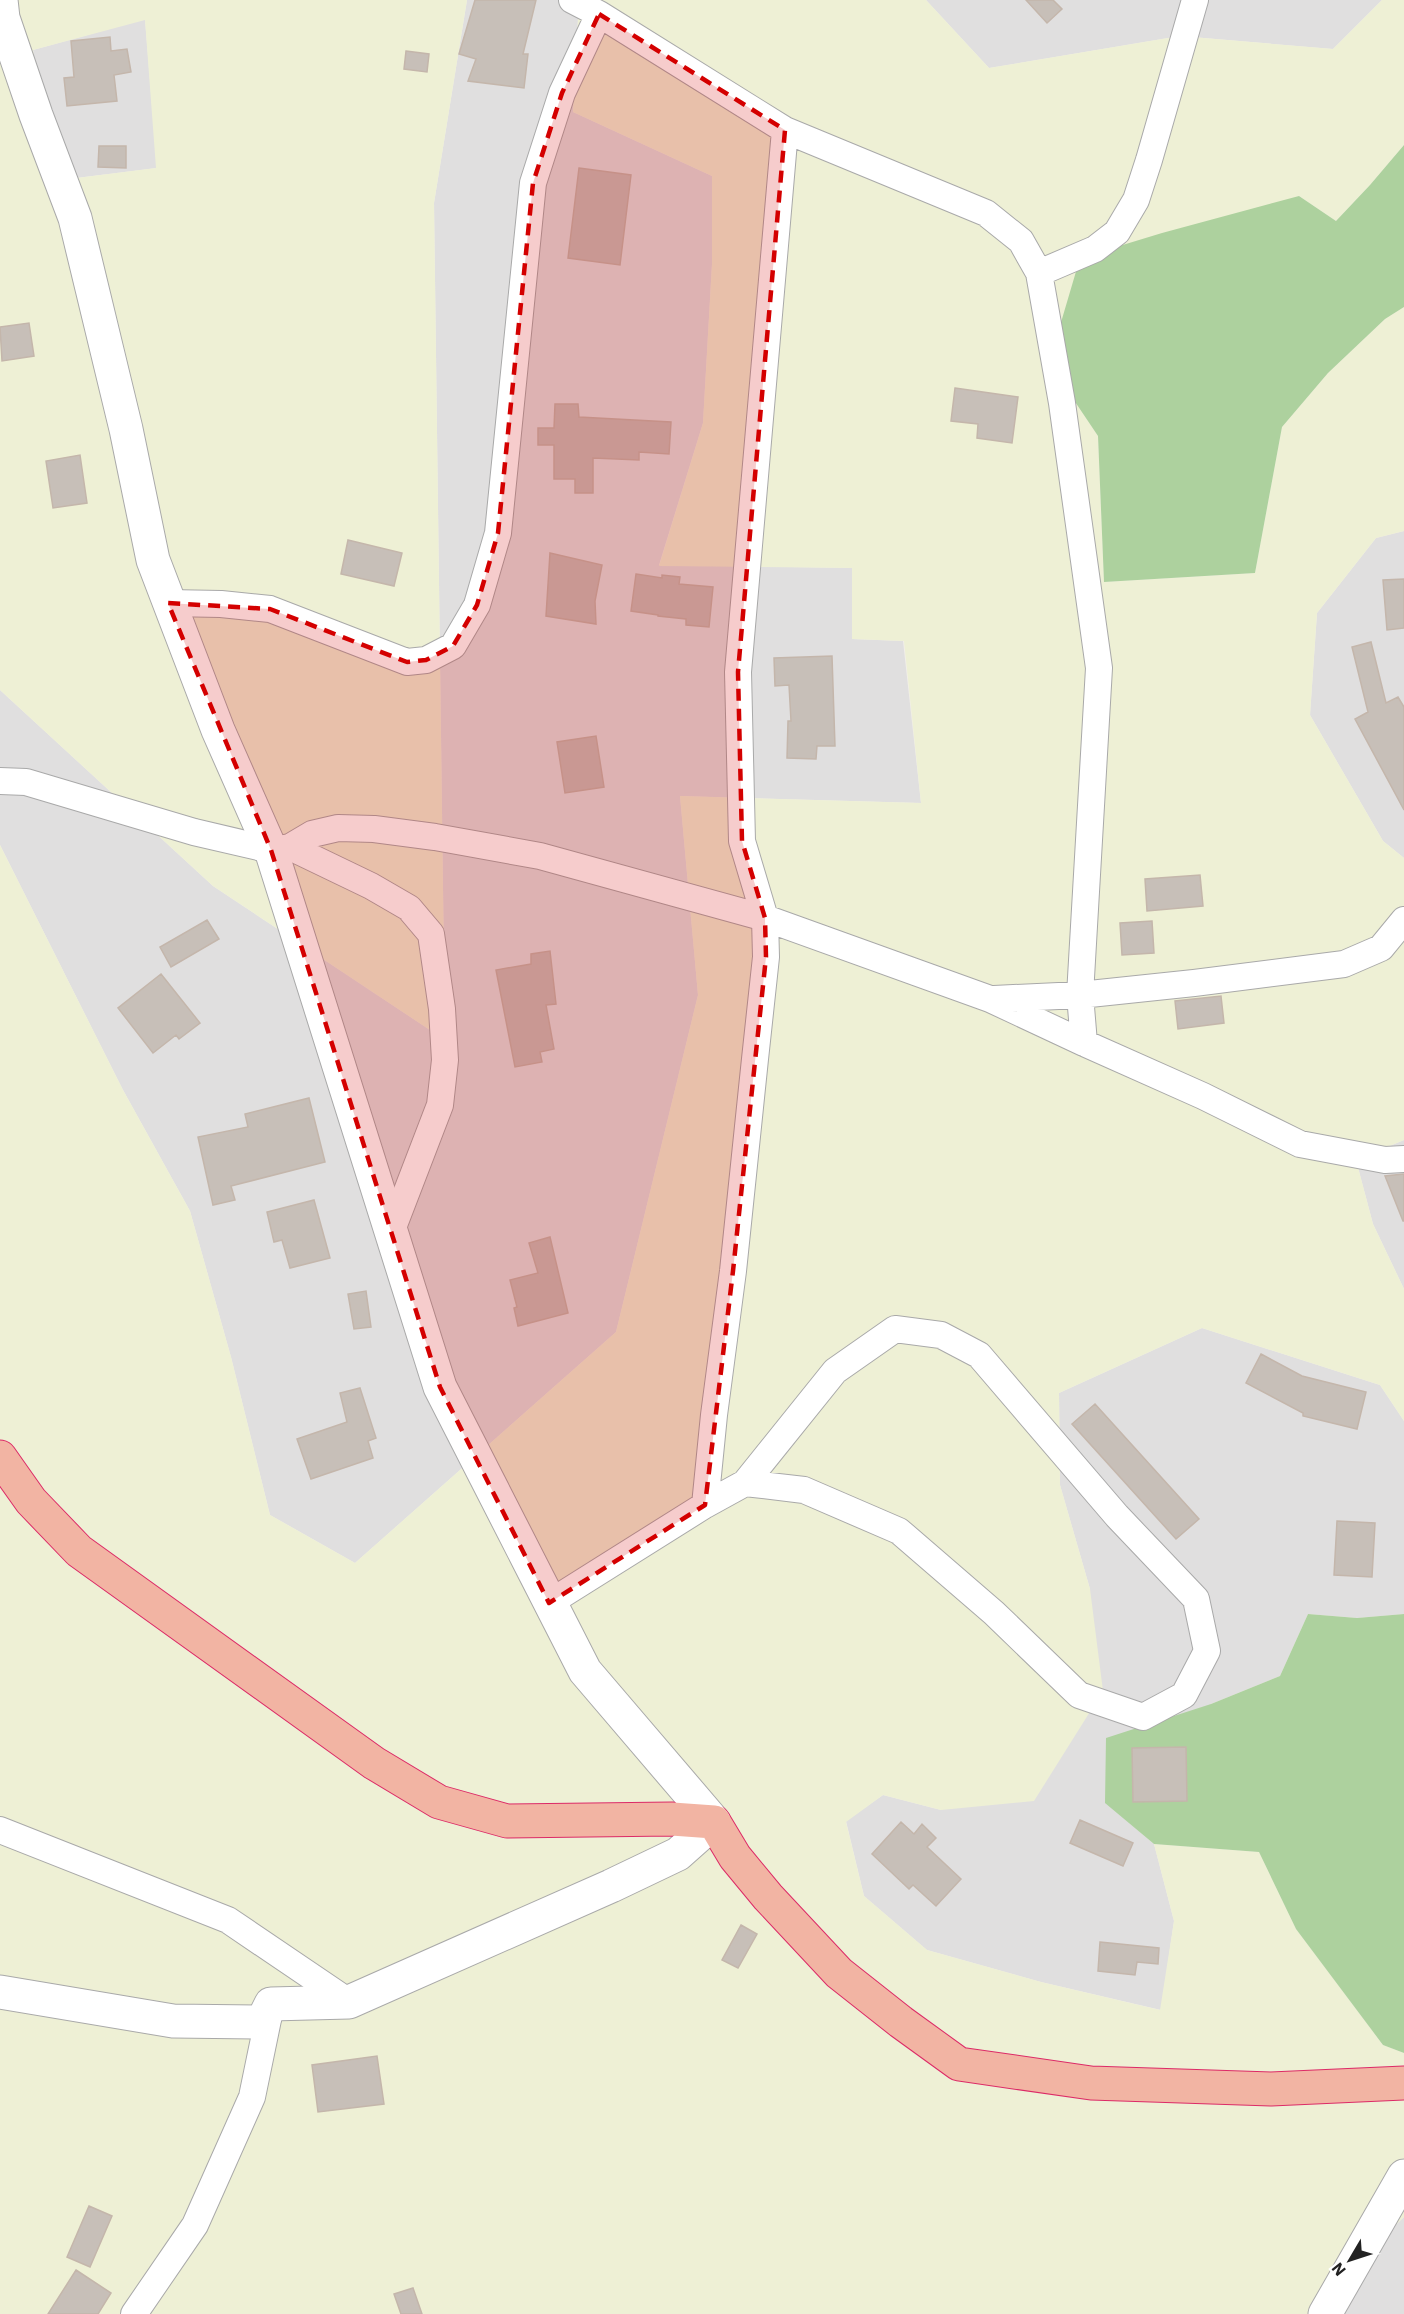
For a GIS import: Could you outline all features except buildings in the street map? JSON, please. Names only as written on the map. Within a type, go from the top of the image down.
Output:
[{"type":"highway","points":[[0,1457],[31,1501],[80,1551],[374,1763],[439,1802],[507,1821],[672,1819],[714,1821],[735,1857],[768,1897],[839,1973],[959,2064],[1091,2083],[1270,2090],[1404,2083]]},
{"type":"street","points":[[1,0],[3,18],[75,218],[126,429],[153,560],[218,730],[281,849],[440,1387],[585,1671],[714,1821],[678,1854],[349,2002],[271,2004]]},
{"type":"street","points":[[1039,273],[1095,249],[1118,232],[1136,200],[1195,0]]},
{"type":"street","points":[[168,603],[221,604],[270,609],[407,662],[426,660],[453,646],[477,605],[498,533],[533,183],[562,93],[584,4],[785,130],[986,213],[1021,241],[1039,273],[1064,413],[1099,668],[1080,994],[1084,1043]]},
{"type":"street","points":[[705,1505],[733,1271],[766,957],[765,918],[742,840],[738,672],[785,130]]},
{"type":"street","points":[[0,781],[26,783],[194,832],[281,849],[371,886],[409,908],[431,934],[442,1009],[446,1060],[440,1105],[392,1230]]},
{"type":"street","points":[[281,849],[312,834],[338,828],[435,837],[540,856],[765,918],[990,999],[1203,1096],[1300,1144],[1385,1160],[1404,1159]]},
{"type":"street","points":[[990,999],[1080,994],[1194,983],[1344,964],[1381,948],[1404,920]]},
{"type":"street","points":[[549,1603],[705,1505],[745,1483],[835,1371],[895,1329],[941,1335],[979,1355],[1117,1516],[1196,1599],[1207,1651],[1184,1695],[1143,1717],[1079,1695],[994,1613],[898,1531],[804,1490],[745,1483]]},
{"type":"street","points":[[0,1830],[228,1920],[349,2002]]},
{"type":"street","points":[[0,1992],[173,2021],[262,2022],[271,2004]]},
{"type":"street","points":[[134,2314],[195,2225],[243,2118],[252,2097],[271,2004]]},
{"type":"street","points":[[1325,2314],[1404,2176]]},
{"type":"highlighted area","points":[[599,14],[785,130],[738,672],[742,841],[765,918],[766,957],[733,1271],[705,1505],[549,1603],[440,1387],[271,850],[168,603],[270,609],[407,662],[426,660],[453,646],[477,605],[498,533],[533,183],[562,93]]},
{"type":"shaded area","points":[[467,0],[579,0],[573,112],[712,176],[712,264],[703,423],[659,565],[853,568],[852,639],[903,641],[921,803],[680,796],[698,995],[616,1332],[355,1563],[270,1515],[231,1357],[190,1211],[123,1090],[0,845],[0,690],[213,886],[445,1040],[434,203]]},
{"type":"shaded area","points":[[926,0],[1382,0],[1333,49],[1180,36],[989,68]]},
{"type":"shaded area","points":[[145,19],[157,168],[52,181],[33,50]]},
{"type":"shaded area","points":[[1404,531],[1404,858],[1383,841],[1310,715],[1317,613],[1376,538]]},
{"type":"shaded area","points":[[1404,1140],[1404,1289],[1373,1224],[1356,1160]]},
{"type":"shaded area","points":[[1202,1328],[1380,1385],[1404,1421],[1404,1614],[1357,1618],[1308,1614],[1280,1676],[1211,1704],[1105,1802],[1154,1844],[1174,1921],[1161,2010],[1041,1982],[927,1950],[864,1896],[846,1821],[883,1795],[941,1810],[1090,1589],[1060,1485],[1059,1393]]},
{"type":"shaded area","points":[[1404,2217],[1404,2314],[1328,2314],[1350,2268]]},
{"type":"green space","points":[[0,0],[467,0],[434,203],[445,1040],[213,886],[0,690]],"holes":[[[145,20],[156,168],[53,181],[33,50]]]},
{"type":"green space","points":[[579,0],[926,0],[989,68],[1180,36],[1333,49],[1382,0],[1404,0],[1404,145],[1336,221],[1299,196],[1049,362],[1098,436],[1104,582],[1255,573],[1282,427],[1328,373],[1385,319],[1404,307],[1404,531],[1376,538],[1317,613],[1310,715],[1383,841],[1404,858],[1404,1140],[1356,1160],[1373,1224],[1404,1289],[1404,1421],[1380,1385],[1202,1328],[1059,1393],[1060,1485],[1090,1589],[1103,1691],[1034,1801],[941,1810],[883,1795],[846,1822],[864,1896],[927,1950],[1041,1982],[1160,2010],[1174,1921],[1154,1844],[1259,1852],[1296,1929],[1383,2045],[1404,2053],[1404,2217],[1350,2268],[1328,2314],[0,2314],[0,845],[123,1090],[190,1211],[231,1357],[270,1515],[355,1563],[616,1332],[698,995],[680,796],[921,803],[904,641],[852,639],[852,568],[659,566],[703,423],[712,264],[712,176],[573,112]]},
{"type":"green space","points":[[1404,145],[1404,307],[1385,319],[1328,373],[1282,427],[1255,573],[1104,582],[1098,436],[1049,363],[1080,258],[1299,196],[1336,221]]},
{"type":"green space","points":[[1308,1614],[1357,1618],[1404,1614],[1404,2053],[1383,2045],[1296,1929],[1259,1852],[1154,1844],[1105,1803],[1106,1738],[1211,1704],[1280,1676]]}]
